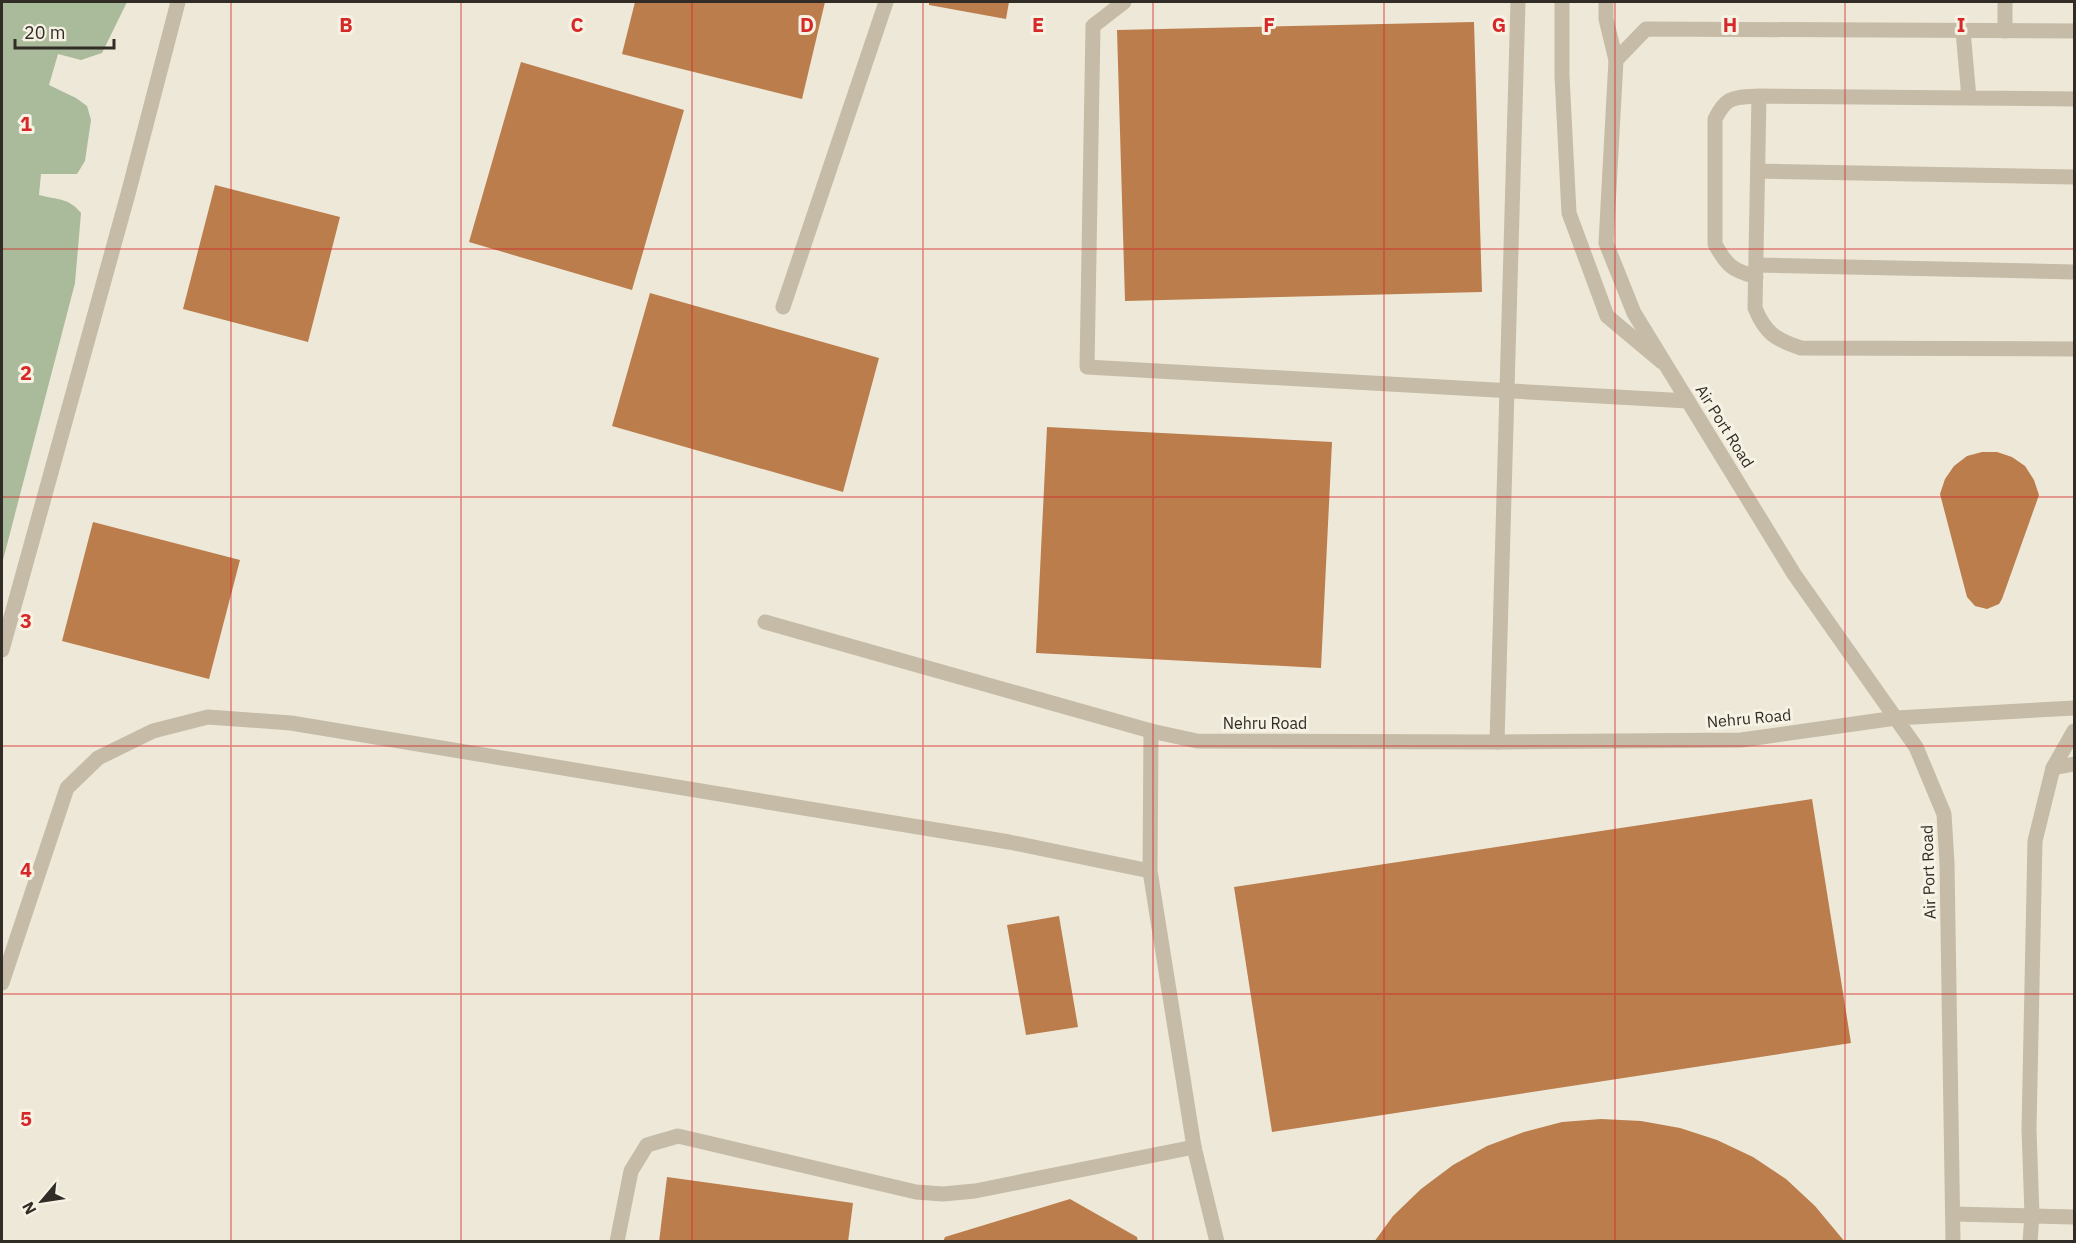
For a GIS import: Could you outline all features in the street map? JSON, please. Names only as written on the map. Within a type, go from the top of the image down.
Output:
[{"type":"street","points":[[2,650],[128,194],[178,2]]},
{"type":"street","points":[[783,307],[886,2]]},
{"type":"street","points":[[1124,2],[1093,26],[1087,367],[1688,401]]},
{"type":"street","points":[[1497,742],[1518,2]]},
{"type":"street","points":[[1562,2],[1562,76],[1569,213],[1607,316],[1666,366]]},
{"type":"street","name":"Air Port Road","points":[[1606,2],[1606,19],[1617,60],[1606,243],[1634,313],[1794,574],[1916,747],[1944,814],[1947,863],[1953,1242]]},
{"type":"street","points":[[2005,2],[2005,31]]},
{"type":"street","points":[[1617,60],[1646,29],[2074,31]]},
{"type":"street","points":[[1963,31],[1969,98]]},
{"type":"street","points":[[1759,96],[1755,308],[1760,320],[1771,334],[1782,342],[1801,348],[2074,349]]},
{"type":"street","points":[[2074,99],[1759,96],[1730,98],[1722,105],[1715,119],[1715,244],[1724,260],[1734,271],[2074,272]]},
{"type":"street","points":[[1758,171],[2074,177]]},
{"type":"street","name":"Nehru Road","points":[[765,622],[1197,741],[1741,740],[1896,718],[2074,708]]},
{"type":"street","points":[[2,983],[67,788],[98,758],[153,731],[208,717],[291,723],[1008,842],[1150,871]]},
{"type":"street","points":[[1151,730],[1150,871],[1194,1147],[1216,1242]]},
{"type":"street","points":[[2030,1242],[2032,1215],[2029,1129],[2035,841],[2053,768],[2074,731]]},
{"type":"street","points":[[2053,768],[2074,764]]},
{"type":"street","points":[[617,1242],[631,1171],[647,1145],[678,1136],[916,1192],[943,1194],[987,1188],[1194,1147]]},
{"type":"street","points":[[1953,1214],[2074,1217]]},
{"type":"green space","points":[[2,2],[127,2],[102,53],[81,60],[58,54],[49,85],[87,106],[91,120],[85,161],[77,174],[41,174],[39,195],[67,202],[81,213],[75,283],[2,564]]},
{"type":"building","points":[[635,2],[825,2],[802,99],[622,54]]},
{"type":"building","points":[[929,2],[1009,2],[1006,19],[929,5]]},
{"type":"building","points":[[1474,22],[1482,292],[1125,301],[1117,30]]},
{"type":"building","points":[[521,62],[684,110],[632,290],[469,242]]},
{"type":"building","points":[[215,185],[340,217],[308,342],[183,309]]},
{"type":"building","points":[[650,293],[879,358],[843,492],[612,426]]},
{"type":"building","points":[[1047,427],[1332,442],[1321,668],[1036,653]]},
{"type":"building","points":[[1982,452],[1997,452],[2012,457],[2025,466],[2034,480],[2039,495],[2002,599],[1999,604],[1987,609],[1975,606],[1967,597],[1940,494],[1945,479],[1954,466],[1967,456]]},
{"type":"building","points":[[93,522],[240,560],[209,679],[62,641]]},
{"type":"building","points":[[1812,799],[1851,1043],[1272,1132],[1234,887]]},
{"type":"building","points":[[1059,916],[1078,1027],[1026,1035],[1007,925]]},
{"type":"building","points":[[1601,1119],[1641,1121],[1680,1128],[1717,1140],[1753,1157],[1786,1179],[1815,1206],[1845,1242],[1374,1242],[1393,1216],[1421,1189],[1453,1165],[1487,1146],[1524,1132],[1562,1122]]},
{"type":"building","points":[[667,1177],[853,1203],[848,1242],[659,1242]]},
{"type":"building","points":[[1070,1199],[1137,1237],[1138,1242],[943,1242],[945,1237]]}]
